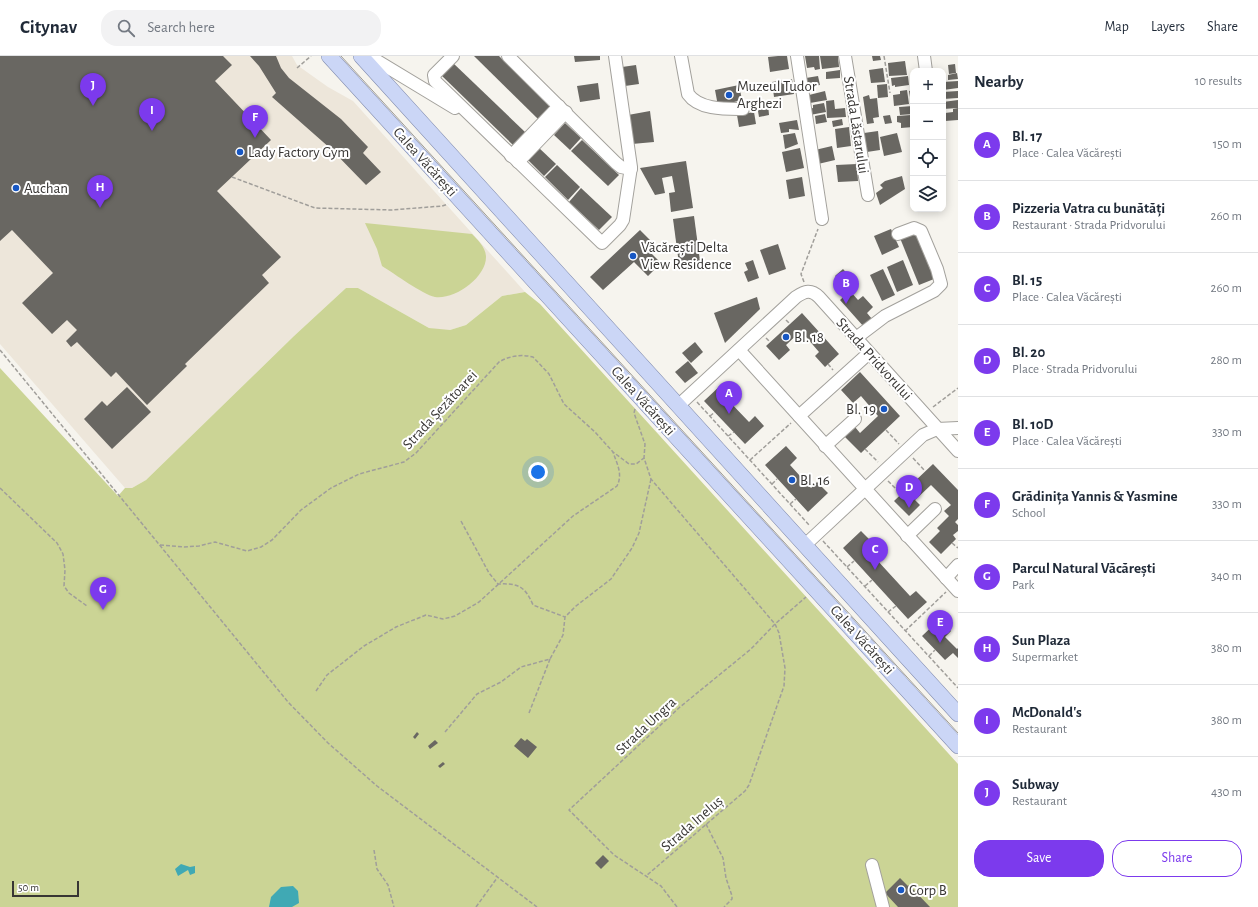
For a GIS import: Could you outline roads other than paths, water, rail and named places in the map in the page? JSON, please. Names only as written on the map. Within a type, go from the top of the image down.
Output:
[{"type":"main road","name":"Calea Văcărești","points":[[329,56],[958,746]]},
{"type":"main road","name":"Calea Văcărești","points":[[361,56],[534,244],[958,714]]},
{"type":"main road","points":[[515,260],[534,244]]},
{"type":"street","points":[[369,56],[475,120]]},
{"type":"street","points":[[453,56],[434,75],[433,78],[514,159],[602,243],[623,220],[632,169],[615,56]]},
{"type":"street","points":[[508,56],[621,167],[632,169]]},
{"type":"street","points":[[681,56],[688,94],[691,99],[720,108],[744,109]]},
{"type":"street","points":[[797,56],[822,220]]},
{"type":"street","name":"Strada Lăstarului","points":[[846,56],[868,195]]},
{"type":"street","points":[[924,56],[926,68]]},
{"type":"street","points":[[514,159],[562,109]]},
{"type":"street","points":[[856,338],[877,321],[934,291],[941,284],[939,274],[921,231],[914,228],[898,234]]},
{"type":"street","name":"Strada Pridvorului","points":[[739,350],[796,297],[808,291],[819,297],[958,451]]},
{"type":"street","points":[[679,405],[739,350],[952,585]]},
{"type":"street","points":[[799,416],[869,353]]},
{"type":"street","points":[[825,446],[855,419]]},
{"type":"street","points":[[805,545],[923,435],[937,429],[958,428]]},
{"type":"street","points":[[907,536],[935,509]]},
{"type":"street","points":[[952,585],[958,565]]},
{"type":"street","points":[[872,865],[883,907]]},
{"type":"water","points":[[181,864],[190,867],[195,866],[195,873],[190,875],[188,870],[178,876],[175,869]]},
{"type":"water","points":[[293,886],[298,891],[299,903],[292,907],[269,907],[271,897],[281,887]]},
{"type":"tram line","points":[[341,56],[958,733]]},
{"type":"place","name":"Muzeul Tudor Arghezi","points":[[729,95]]},
{"type":"place","name":"Subway","points":[[93,106]]},
{"type":"place","name":"McDonald's","points":[[152,131]]},
{"type":"place","name":"Grădinița Yannis & Yasmine","points":[[255,138]]},
{"type":"place","name":"Lady Factory Gym","points":[[240,152]]},
{"type":"place","name":"Auchan","points":[[16,188]]},
{"type":"place","name":"Sun Plaza","points":[[100,208]]},
{"type":"place","name":"Văcărești Delta View Residence","points":[[633,256]]},
{"type":"place","name":"Pizzeria Vatra cu bunătăți","points":[[846,304]]},
{"type":"place","name":"Bl. 18","points":[[786,337]]},
{"type":"place","name":"Bl. 19","points":[[884,409]]},
{"type":"place","name":"Bl. 17","points":[[729,414]]},
{"type":"place","name":"Bl. 16","points":[[792,480]]},
{"type":"place","name":"Bl. 20","points":[[909,508]]},
{"type":"place","name":"Bl. 15","points":[[875,570]]},
{"type":"place","name":"Parcul Natural Văcărești","points":[[103,610]]},
{"type":"place","name":"Bl. 10D","points":[[940,643]]},
{"type":"place","name":"Corp B","points":[[901,890]]}]
